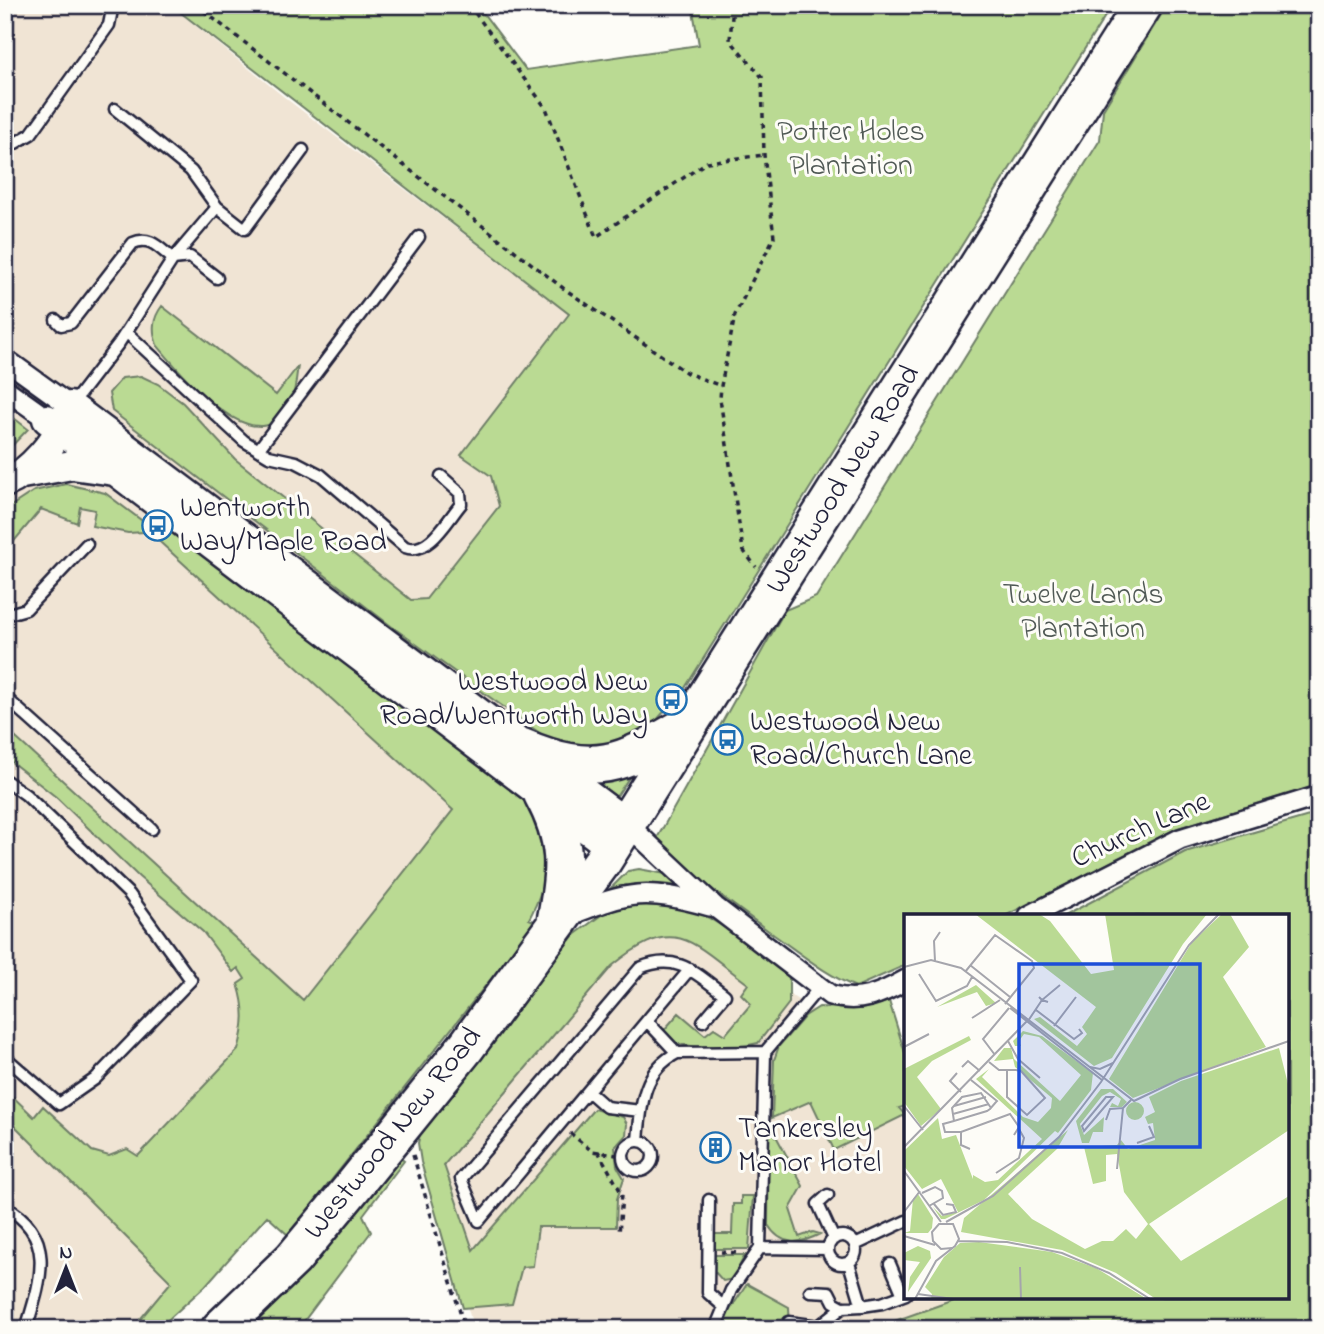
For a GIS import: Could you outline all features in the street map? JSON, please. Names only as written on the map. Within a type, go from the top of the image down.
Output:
[{"type":"highway","name":"Westwood New Road","points":[[1119,39],[1136,5]]},
{"type":"highway","name":"Westwood New Road","points":[[220,1329],[293,1259],[401,1127],[559,923],[620,836],[973,272],[1025,195],[1119,39],[1143,5]]},
{"type":"highway","points":[[521,747],[555,761],[593,766],[633,756],[692,723]]},
{"type":"highway","points":[[543,795],[563,844],[564,875],[559,923]]},
{"type":"street","points":[[5,359],[59,419],[120,473],[543,795],[620,836]]},
{"type":"street","points":[[5,389],[59,419],[521,747],[620,836],[818,989],[830,995],[853,1000],[886,991],[904,981]]},
{"type":"street","points":[[11,474],[59,419]]},
{"type":"street","points":[[11,474],[72,465],[120,473]]},
{"type":"street","name":"Church Lane","points":[[1033,914],[1180,839],[1319,796]]},
{"type":"street","points":[[559,923],[604,901],[644,893],[676,895],[715,907]]},
{"type":"lane","points":[[5,149],[31,134],[110,25],[113,5]]},
{"type":"lane","points":[[114,109],[191,171],[217,207],[244,229],[303,150]]},
{"type":"lane","points":[[59,419],[126,332],[173,259],[217,207]]},
{"type":"lane","points":[[258,450],[419,237]]},
{"type":"lane","points":[[56,320],[61,324],[71,323],[133,243],[142,239],[151,242],[173,259],[190,257],[217,278]]},
{"type":"lane","points":[[126,332],[258,450],[309,467],[411,549],[427,544],[461,504],[460,493],[441,476]]},
{"type":"lane","points":[[5,615],[26,609],[87,544]]},
{"type":"lane","points":[[5,697],[152,829]]},
{"type":"lane","points":[[5,780],[26,795],[129,894],[191,980],[95,1079],[59,1104],[5,1057]]},
{"type":"lane","points":[[690,970],[479,1221],[461,1179],[640,968],[662,960],[690,970],[725,995],[703,1021]]},
{"type":"lane","points":[[715,1329],[723,1306],[758,1250],[765,1052],[818,989]]},
{"type":"lane","points":[[647,1021],[677,1053]]},
{"type":"lane","points":[[638,1141],[640,1111],[647,1081],[665,1059],[677,1053],[765,1052]]},
{"type":"lane","points":[[588,1091],[606,1107],[640,1111]]},
{"type":"lane","points":[[638,1141],[648,1144],[653,1152],[649,1166],[640,1171],[631,1169],[623,1156],[629,1144],[638,1141]]},
{"type":"lane","points":[[828,1195],[818,1204],[834,1238]]},
{"type":"lane","points":[[709,1200],[708,1293],[723,1306]]},
{"type":"lane","points":[[5,1207],[26,1221],[42,1259],[40,1284],[26,1329]]},
{"type":"lane","points":[[855,1245],[904,1223]]},
{"type":"lane","points":[[834,1238],[844,1236],[855,1245],[856,1255],[849,1263]]},
{"type":"lane","points":[[828,1249],[834,1238]]},
{"type":"lane","points":[[758,1250],[828,1249]]},
{"type":"lane","points":[[828,1249],[834,1262],[849,1263]]},
{"type":"lane","points":[[849,1263],[862,1306]]},
{"type":"lane","points":[[890,1264],[904,1292]]},
{"type":"lane","points":[[810,1292],[829,1292],[834,1303],[843,1307],[882,1303],[904,1294]]},
{"type":"lane","points":[[789,1322],[819,1326],[843,1307]]},
{"type":"path","points":[[196,5],[563,288],[687,373],[721,386]]},
{"type":"path","points":[[469,5],[546,108],[596,237],[707,162],[764,155]]},
{"type":"path","points":[[733,5],[730,40],[762,77],[764,155],[774,237],[736,315],[720,399],[743,550],[774,591]]},
{"type":"path","points":[[560,1125],[592,1150],[623,1156]]},
{"type":"path","points":[[401,1127],[417,1163],[465,1329]]},
{"type":"path","points":[[598,1152],[622,1194],[619,1234]]},
{"type":"path","points":[[708,1252],[758,1250]]},
{"type":"shaded area","points":[[5,5],[170,5],[288,100],[680,399],[520,681],[474,807],[321,977],[126,1235],[171,1282],[132,1329],[5,1329]]},
{"type":"shaded area","points":[[679,924],[820,1014],[904,1055],[904,1299],[956,1299],[872,1329],[790,1329],[789,1306],[722,1322],[605,1329],[474,1329],[418,1143],[594,963]]},
{"type":"green space","name":"Potter Holes Plantation","points":[[171,5],[477,5],[526,70],[699,45],[692,5],[1112,5],[685,688],[648,730],[608,749],[552,742],[391,626],[112,411],[109,393],[122,378],[141,376],[158,384],[183,403],[235,459],[411,600],[426,599],[499,506],[491,476],[461,455],[569,314]]},
{"type":"green space","name":"Twelve Lands Plantation","points":[[1167,5],[1319,5],[1319,785],[1178,828],[1009,914],[904,914],[904,966],[856,987],[824,970],[774,935],[698,878],[656,840],[785,610],[816,597],[1100,140],[1103,110]]},
{"type":"green space","points":[[162,306],[276,395],[298,366],[292,398],[279,419],[262,426],[243,423],[203,395],[157,345],[154,325]]},
{"type":"green space","points":[[5,411],[28,429],[5,453]]},
{"type":"green space","points":[[66,484],[105,493],[149,526],[144,532],[128,533],[92,526],[95,510],[80,507],[77,523],[41,509],[5,552],[5,510],[34,491]]},
{"type":"green space","points":[[166,525],[543,795],[532,817],[543,843],[546,868],[540,893],[529,919],[536,922],[288,1235],[267,1216],[205,1286],[158,1329],[132,1329],[171,1282],[5,1116],[5,1089],[34,1117],[43,1106],[92,1151],[109,1156],[127,1149],[138,1156],[238,1050],[244,1017],[238,984],[245,979],[238,968],[233,972],[203,932],[139,877],[56,797],[5,757],[5,728],[303,1000],[453,810],[150,533]]},
{"type":"green space","points":[[642,758],[614,800],[575,771]]},
{"type":"green space","points":[[1319,813],[1319,1329],[872,1329],[956,1299],[1289,1299],[1289,914],[1068,914],[1185,852]]},
{"type":"green space","points":[[639,869],[671,875],[689,888],[650,884],[611,888],[628,871]]},
{"type":"green space","points":[[631,904],[683,907],[713,920],[789,977],[789,1003],[758,1043],[725,1048],[670,1042],[664,1030],[679,1013],[705,1035],[714,1028],[725,1035],[751,1004],[741,994],[748,984],[697,946],[683,939],[668,937],[634,950],[612,966],[444,1165],[473,1250],[594,1109],[623,1117],[627,1124],[626,1135],[615,1147],[617,1166],[624,1178],[617,1199],[616,1227],[538,1227],[533,1266],[522,1267],[512,1304],[463,1308],[421,1162],[418,1143],[421,1130],[574,935],[604,913]]},
{"type":"green space","points":[[889,1001],[904,1050],[904,1107],[899,1108],[904,1115],[834,1150],[811,1101],[772,1118],[774,1060],[779,1046],[805,1016],[819,1007],[862,1009]]},
{"type":"green space","points":[[769,1123],[803,1186],[790,1209],[799,1237],[813,1232],[820,1234],[798,1242],[779,1237],[768,1225]]},
{"type":"green space","points":[[399,1157],[404,1161],[363,1215],[371,1232],[298,1329],[242,1329]]},
{"type":"green space","points":[[741,1196],[753,1196],[749,1249],[713,1249],[713,1234],[732,1234],[733,1204],[741,1204]]},
{"type":"green space","points":[[714,1255],[745,1255],[733,1279],[723,1281],[714,1271]]},
{"type":"green space","points":[[747,1284],[789,1307],[790,1329],[605,1329],[722,1322]]},
{"type":"place","name":"Wentworth Way/Maple Road","points":[[157,526]]},
{"type":"place","name":"Westwood New Road/Wentworth Way","points":[[671,700]]},
{"type":"place","name":"Westwood New Road/Church Lane","points":[[727,740]]},
{"type":"place","name":"Tankersley Manor Hotel","points":[[715,1147]]}]
